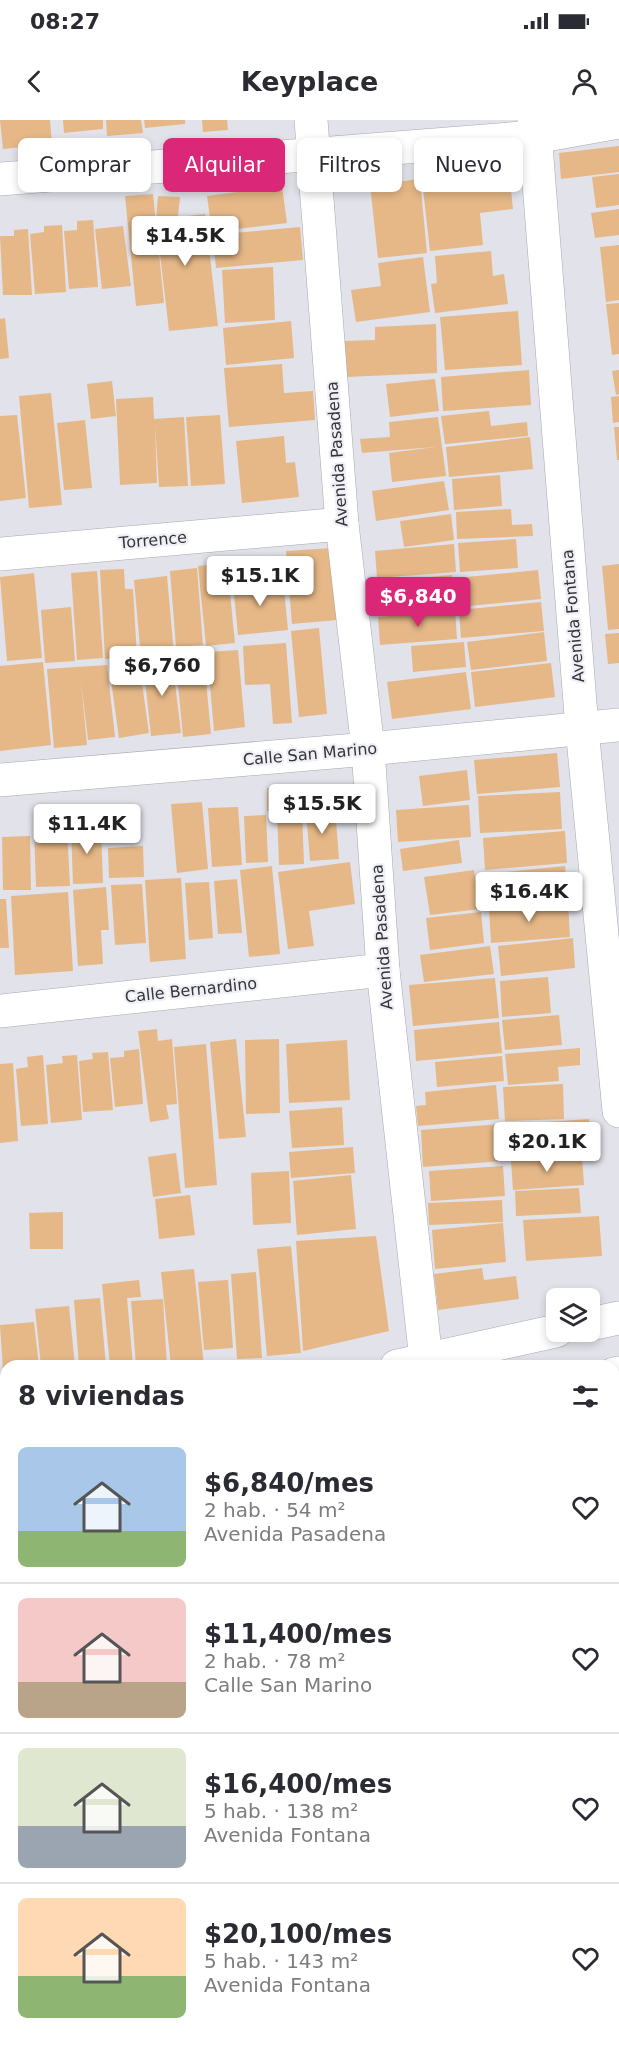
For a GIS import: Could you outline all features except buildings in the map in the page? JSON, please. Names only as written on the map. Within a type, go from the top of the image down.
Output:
[{"type":"street","name":"Avenida Pasadena","points":[[311,120],[313,138]]},
{"type":"street","points":[[402,145],[534,129],[619,122]]},
{"type":"street","name":"Avenida Fontana","points":[[534,129],[582,728],[619,1112]]},
{"type":"street","points":[[0,179],[297,156]]},
{"type":"street","name":"Avenida Pasadena","points":[[317,192],[342,524],[368,749],[411,1360]]},
{"type":"street","name":"Torrence","points":[[0,554],[342,524]]},
{"type":"street","name":"Calle San Marino","points":[[0,780],[619,725]]},
{"type":"street","name":"Calle Bernardino","points":[[0,1011],[382,970]]},
{"type":"street","points":[[600,1322],[619,1318]]},
{"type":"street","points":[[425,1360],[546,1333]]}]
